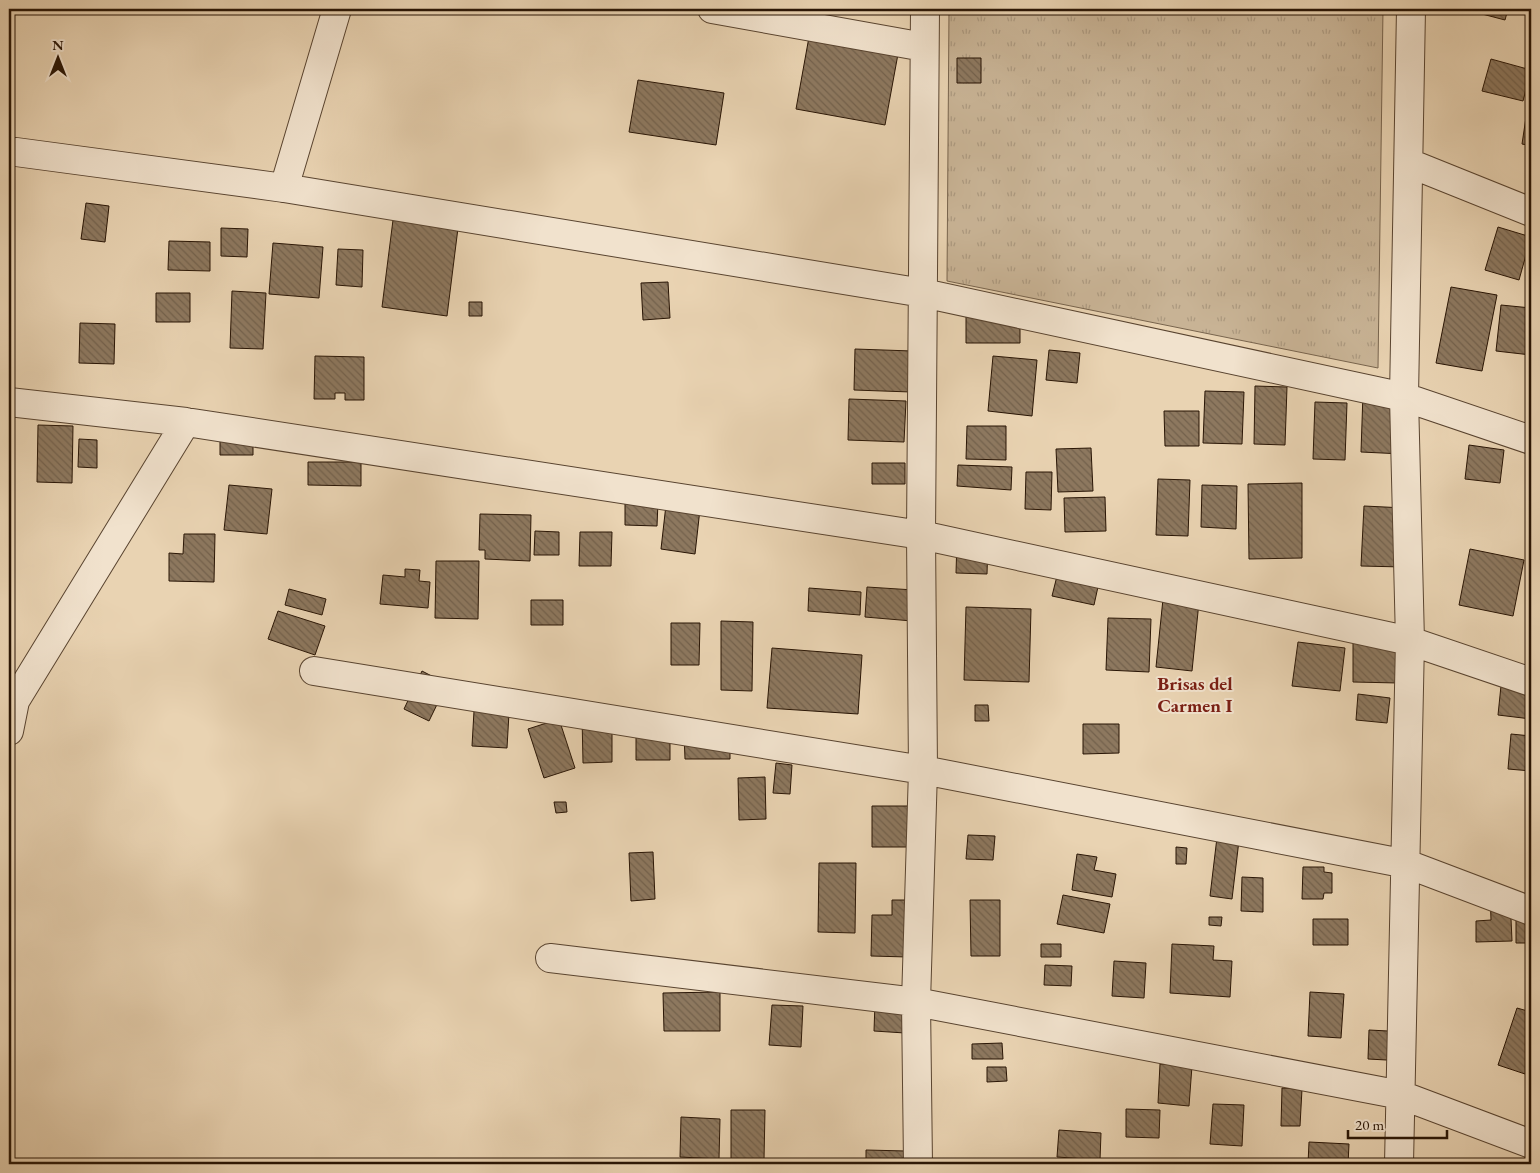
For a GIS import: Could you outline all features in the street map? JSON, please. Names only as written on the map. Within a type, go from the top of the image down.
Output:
[{"type":"street","points":[[284,188],[337,9]]},
{"type":"street","points":[[712,9],[924,47]]},
{"type":"street","points":[[918,1164],[916,1002],[923,770],[921,535],[925,9]]},
{"type":"street","points":[[1400,1164],[1410,641],[1404,397],[1411,9]]},
{"type":"street","points":[[16,152],[284,188],[924,293],[1404,397],[1531,440]]},
{"type":"street","points":[[1409,163],[1531,212]]},
{"type":"street","points":[[9,402],[186,422],[921,535],[1410,641],[1531,682]]},
{"type":"street","points":[[9,731],[12,701],[186,422]]},
{"type":"street","points":[[314,672],[923,770],[1406,864],[1531,911]]},
{"type":"street","points":[[550,958],[916,1002],[1401,1095],[1531,1144]]},
{"type":"green space","points":[[949,9],[1383,9],[1378,368],[947,281]]},
{"type":"green space","points":[[9,61],[14,100],[9,101]]},
{"type":"building","points":[[1463,9],[1508,9],[1505,20]]},
{"type":"building","points":[[809,37],[898,54],[885,125],[796,109]]},
{"type":"building","points":[[957,58],[981,58],[981,83],[957,83]]},
{"type":"building","points":[[1491,59],[1531,70],[1523,101],[1482,91]]},
{"type":"building","points":[[638,80],[724,93],[716,145],[629,132]]},
{"type":"building","points":[[1531,84],[1531,146],[1522,144]]},
{"type":"building","points":[[86,203],[109,206],[105,242],[81,239]]},
{"type":"building","points":[[393,220],[458,228],[447,316],[382,307]]},
{"type":"building","points":[[1498,227],[1531,237],[1519,280],[1485,270]]},
{"type":"building","points":[[221,228],[248,229],[247,257],[221,256]]},
{"type":"building","points":[[169,241],[210,242],[210,271],[168,270]]},
{"type":"building","points":[[273,243],[323,247],[319,298],[269,294]]},
{"type":"building","points":[[338,249],[363,250],[362,287],[336,285]]},
{"type":"building","points":[[668,282],[670,318],[643,320],[641,283]]},
{"type":"building","points":[[1451,287],[1497,295],[1482,371],[1436,363]]},
{"type":"building","points":[[232,291],[266,293],[263,349],[230,348]]},
{"type":"building","points":[[156,293],[190,293],[190,322],[156,322]]},
{"type":"building","points":[[469,302],[482,302],[482,316],[469,316]]},
{"type":"building","points":[[1501,305],[1531,308],[1531,355],[1496,351]]},
{"type":"building","points":[[966,312],[1020,312],[1020,343],[966,343]]},
{"type":"building","points":[[80,323],[115,324],[114,364],[79,363]]},
{"type":"building","points":[[855,349],[912,351],[911,392],[854,390]]},
{"type":"building","points":[[1049,350],[1080,353],[1077,383],[1046,380]]},
{"type":"building","points":[[315,356],[364,357],[364,400],[345,400],[345,393],[335,393],[335,399],[314,399]]},
{"type":"building","points":[[993,356],[1037,360],[1032,416],[988,411]]},
{"type":"building","points":[[1255,386],[1287,387],[1285,445],[1254,444]]},
{"type":"building","points":[[1205,391],[1244,392],[1242,444],[1203,443]]},
{"type":"building","points":[[1363,393],[1405,394],[1403,454],[1361,452]]},
{"type":"building","points":[[849,399],[906,401],[904,442],[848,440]]},
{"type":"building","points":[[1315,402],[1347,403],[1345,460],[1313,459]]},
{"type":"building","points":[[1164,411],[1199,411],[1199,446],[1165,446]]},
{"type":"building","points":[[38,425],[73,426],[72,483],[37,482]]},
{"type":"building","points":[[967,426],[1006,426],[1006,460],[966,459]]},
{"type":"building","points":[[220,427],[253,427],[253,455],[220,455]]},
{"type":"building","points":[[79,439],[97,440],[97,468],[78,467]]},
{"type":"building","points":[[1469,445],[1504,450],[1500,483],[1465,479]]},
{"type":"building","points":[[1091,448],[1093,491],[1058,492],[1056,449]]},
{"type":"building","points":[[308,462],[361,462],[361,486],[308,485]]},
{"type":"building","points":[[872,463],[905,463],[905,484],[872,484]]},
{"type":"building","points":[[958,465],[1012,467],[1011,490],[957,486]]},
{"type":"building","points":[[1026,472],[1052,472],[1051,510],[1025,509]]},
{"type":"building","points":[[1158,479],[1190,480],[1188,536],[1156,535]]},
{"type":"building","points":[[1302,483],[1302,558],[1249,559],[1248,484]]},
{"type":"building","points":[[229,485],[272,489],[267,534],[224,530]]},
{"type":"building","points":[[1202,485],[1237,486],[1236,529],[1201,527]]},
{"type":"building","points":[[667,496],[701,500],[695,554],[661,549]]},
{"type":"building","points":[[1105,497],[1106,531],[1065,532],[1064,498]]},
{"type":"building","points":[[625,501],[658,502],[657,526],[625,525]]},
{"type":"building","points":[[1364,506],[1405,508],[1403,567],[1361,566]]},
{"type":"building","points":[[480,514],[531,515],[530,561],[485,559],[485,550],[479,550]]},
{"type":"building","points":[[535,531],[559,532],[559,555],[534,555]]},
{"type":"building","points":[[580,532],[612,532],[611,566],[579,566]]},
{"type":"building","points":[[184,534],[215,534],[214,582],[169,581],[169,553],[183,554]]},
{"type":"building","points":[[957,540],[988,541],[987,574],[956,573]]},
{"type":"building","points":[[1470,549],[1524,560],[1513,616],[1459,605]]},
{"type":"building","points":[[436,561],[479,561],[478,619],[435,618]]},
{"type":"building","points":[[1060,564],[1101,573],[1094,605],[1052,596]]},
{"type":"building","points":[[405,569],[420,570],[419,581],[430,582],[428,608],[380,604],[383,575],[405,577]]},
{"type":"building","points":[[867,587],[914,590],[912,621],[865,617]]},
{"type":"building","points":[[809,588],[861,592],[860,615],[808,611]]},
{"type":"building","points":[[289,589],[326,599],[322,615],[285,605]]},
{"type":"building","points":[[1163,599],[1199,602],[1192,671],[1156,667]]},
{"type":"building","points":[[531,600],[563,600],[563,625],[531,625]]},
{"type":"building","points":[[966,607],[1031,609],[1029,682],[964,680]]},
{"type":"building","points":[[278,611],[325,626],[315,655],[268,639]]},
{"type":"building","points":[[1108,618],[1151,619],[1149,672],[1106,670]]},
{"type":"building","points":[[721,621],[753,622],[752,691],[721,690]]},
{"type":"building","points":[[671,623],[700,623],[699,665],[671,665]]},
{"type":"building","points":[[1353,631],[1398,632],[1398,683],[1353,682]]},
{"type":"building","points":[[1298,642],[1345,648],[1340,691],[1292,686]]},
{"type":"building","points":[[772,648],[862,655],[858,714],[767,708]]},
{"type":"building","points":[[422,671],[447,684],[429,721],[404,709]]},
{"type":"building","points":[[1502,676],[1531,679],[1531,719],[1498,715]]},
{"type":"building","points":[[1358,694],[1390,698],[1387,723],[1356,720]]},
{"type":"building","points":[[975,705],[988,705],[989,721],[975,721]]},
{"type":"building","points":[[474,711],[509,713],[507,748],[472,746]]},
{"type":"building","points":[[612,715],[612,762],[583,763],[582,716]]},
{"type":"building","points":[[636,717],[670,717],[670,760],[636,760]]},
{"type":"building","points":[[559,719],[575,768],[544,778],[528,729]]},
{"type":"building","points":[[1083,724],[1119,724],[1119,753],[1083,754]]},
{"type":"building","points":[[684,733],[730,733],[730,759],[685,759]]},
{"type":"building","points":[[1511,734],[1531,736],[1531,771],[1508,769]]},
{"type":"building","points":[[776,763],[792,765],[790,794],[773,793]]},
{"type":"building","points":[[765,777],[766,819],[739,820],[738,778]]},
{"type":"building","points":[[554,802],[566,802],[567,812],[556,813]]},
{"type":"building","points":[[872,806],[910,806],[910,847],[872,847]]},
{"type":"building","points":[[1218,829],[1240,832],[1232,899],[1210,896]]},
{"type":"building","points":[[968,835],[995,836],[993,860],[966,859]]},
{"type":"building","points":[[1176,847],[1187,848],[1186,864],[1176,864]]},
{"type":"building","points":[[653,852],[655,899],[631,901],[629,853]]},
{"type":"building","points":[[1077,854],[1097,857],[1094,870],[1116,874],[1112,897],[1072,890]]},
{"type":"building","points":[[819,863],[856,863],[855,933],[818,932]]},
{"type":"building","points":[[1303,867],[1324,867],[1324,872],[1332,873],[1332,893],[1324,893],[1323,899],[1302,899]]},
{"type":"building","points":[[1242,877],[1263,878],[1263,912],[1241,911]]},
{"type":"building","points":[[1490,892],[1510,896],[1512,941],[1476,942],[1476,921],[1491,920]]},
{"type":"building","points":[[1063,895],[1110,904],[1104,933],[1057,924]]},
{"type":"building","points":[[892,900],[909,900],[908,957],[871,956],[872,915],[892,915]]},
{"type":"building","points":[[970,900],[1000,900],[1000,956],[971,956]]},
{"type":"building","points":[[1531,904],[1531,943],[1516,943],[1516,905]]},
{"type":"building","points":[[1209,917],[1222,917],[1221,926],[1209,925]]},
{"type":"building","points":[[1313,919],[1348,919],[1348,945],[1313,945]]},
{"type":"building","points":[[1041,944],[1061,944],[1061,957],[1041,957]]},
{"type":"building","points":[[1172,944],[1214,946],[1213,960],[1232,961],[1230,997],[1170,993]]},
{"type":"building","points":[[1114,961],[1146,963],[1144,998],[1112,996]]},
{"type":"building","points":[[1045,965],[1072,966],[1071,986],[1044,985]]},
{"type":"building","points":[[720,992],[720,1031],[664,1031],[663,993]]},
{"type":"building","points":[[1310,992],[1344,994],[1341,1038],[1308,1036]]},
{"type":"building","points":[[875,1003],[906,1004],[905,1033],[874,1031]]},
{"type":"building","points":[[772,1005],[803,1006],[801,1047],[769,1045]]},
{"type":"building","points":[[1517,1008],[1531,1012],[1531,1076],[1498,1065]]},
{"type":"building","points":[[1369,1030],[1407,1032],[1405,1061],[1368,1059]]},
{"type":"building","points":[[1002,1043],[1003,1059],[972,1059],[972,1044]]},
{"type":"building","points":[[1160,1064],[1192,1066],[1189,1106],[1158,1103]]},
{"type":"building","points":[[987,1067],[1006,1067],[1007,1081],[987,1082]]},
{"type":"building","points":[[1282,1088],[1302,1089],[1300,1126],[1281,1126]]},
{"type":"building","points":[[1213,1104],[1244,1105],[1242,1146],[1210,1144]]},
{"type":"building","points":[[1126,1109],[1160,1110],[1159,1138],[1126,1137]]},
{"type":"building","points":[[731,1110],[765,1110],[764,1160],[731,1159]]},
{"type":"building","points":[[681,1117],[720,1119],[719,1159],[680,1157]]},
{"type":"building","points":[[1059,1130],[1101,1133],[1100,1160],[1057,1157]]},
{"type":"building","points":[[1309,1142],[1349,1144],[1348,1164],[1308,1164]]},
{"type":"building","points":[[866,1150],[906,1151],[906,1164],[866,1164]]},
{"type":"district","name":"Brisas del Carmen I","points":[[1195,694]]}]
